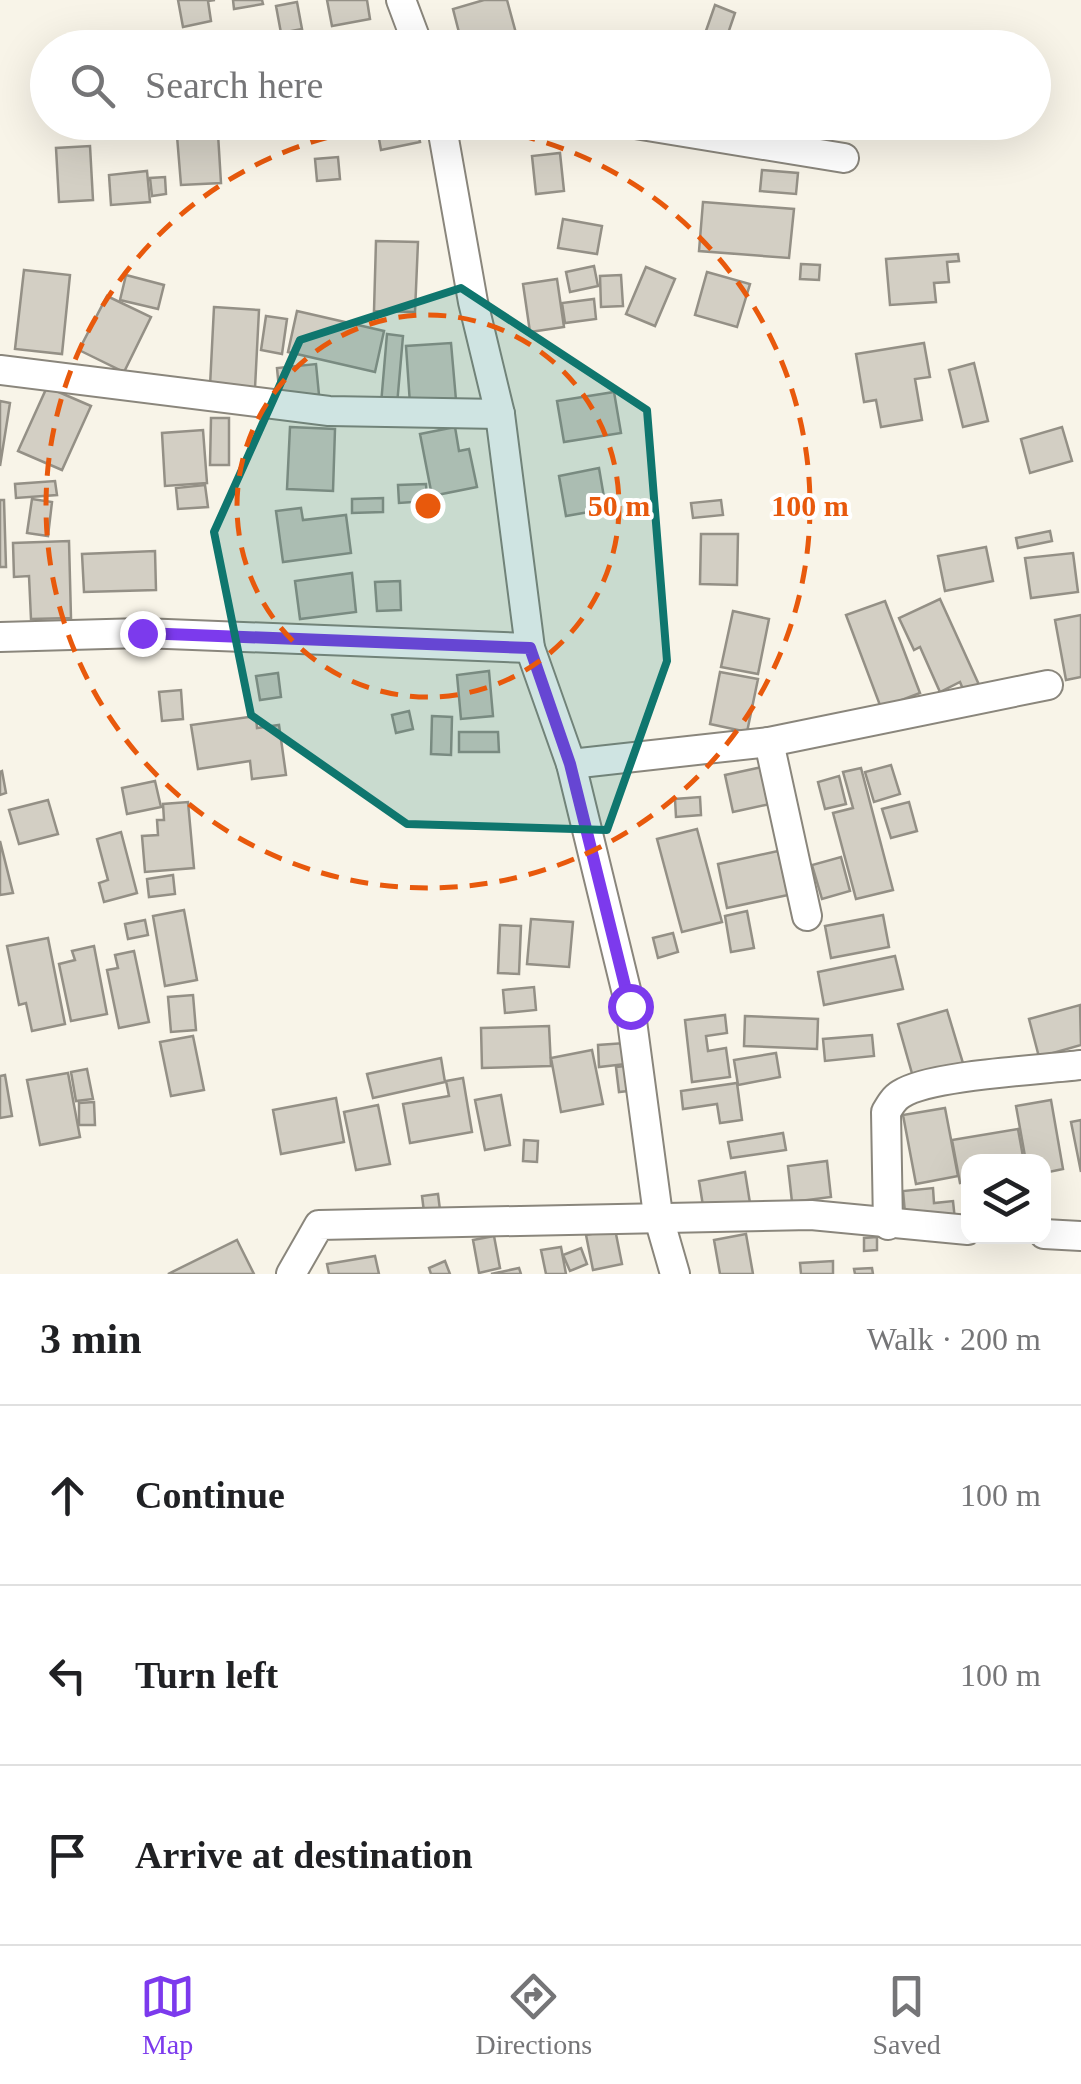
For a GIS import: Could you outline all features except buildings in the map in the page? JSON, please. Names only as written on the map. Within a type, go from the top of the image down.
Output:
[{"type":"street","points":[[401,0],[412,30]]},
{"type":"street","points":[[444,140],[473,302],[500,414],[530,648],[570,764],[630,1006],[658,1215],[675,1274]]},
{"type":"street","points":[[734,140],[844,158]]},
{"type":"street","points":[[0,370],[329,411],[500,414]]},
{"type":"street","points":[[0,637],[142,633],[530,648]]},
{"type":"street","points":[[570,764],[769,742],[1048,684]]},
{"type":"street","points":[[769,742],[807,916]]},
{"type":"street","points":[[888,1225],[886,1112],[893,1100],[904,1091],[946,1082],[1081,1066]]},
{"type":"street","points":[[291,1274],[318,1225],[658,1215],[811,1215],[961,1230]]},
{"type":"street","points":[[1051,1234],[1081,1236]]},
{"type":"highlighted area","points":[[461,288],[647,410],[667,661],[607,830],[407,824],[251,715],[214,532],[300,340]]},
{"type":"route","points":[[142,633],[530,648],[570,764],[630,1006]]}]
